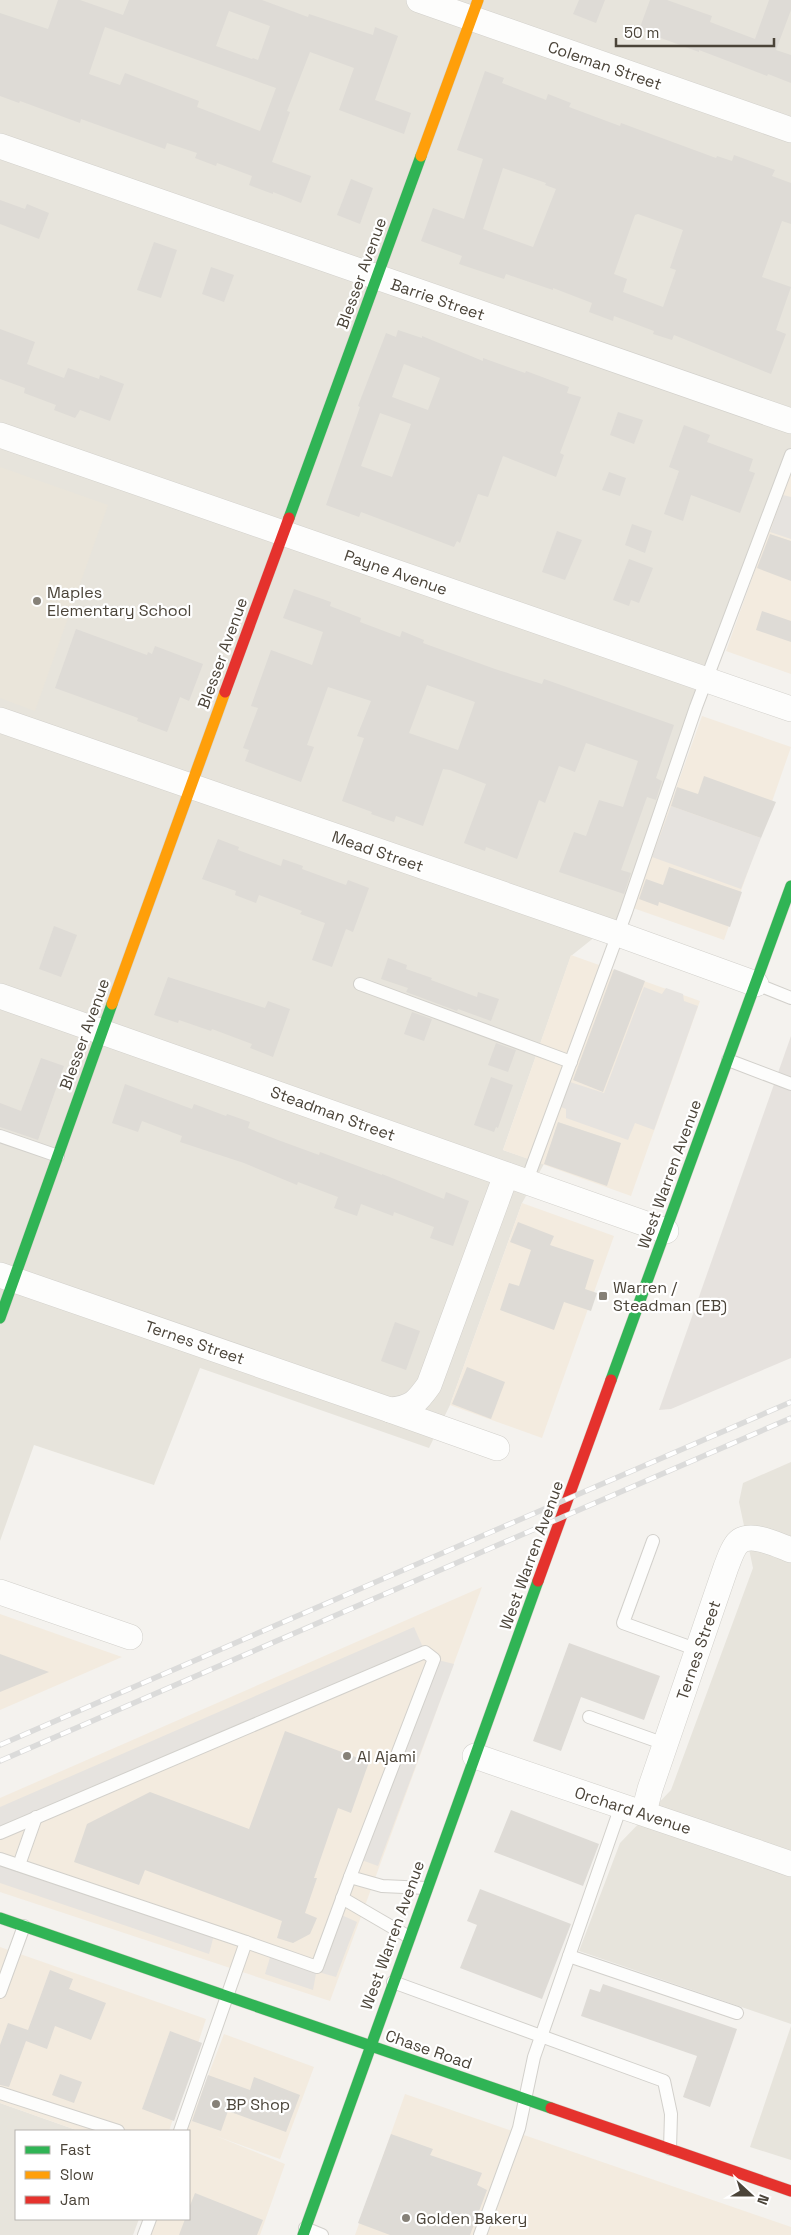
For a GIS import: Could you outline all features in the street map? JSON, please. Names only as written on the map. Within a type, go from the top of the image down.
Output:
[{"type":"street","name":"Coleman Street","points":[[419,0],[474,9],[791,130]]},
{"type":"street","name":"Blesser Avenue","points":[[0,1318],[7,1277],[58,1156],[474,9]]},
{"type":"street","name":"Barrie Street","points":[[0,146],[791,421]]},
{"type":"street","name":"Payne Avenue","points":[[0,434],[791,709]]},
{"type":"street","name":"Mead Street","points":[[0,720],[618,934],[756,984]]},
{"type":"street","name":"West Warren Avenue","points":[[304,2232],[426,1888],[791,886]]},
{"type":"street","name":"Steadman Street","points":[[0,996],[666,1231]]},
{"type":"street","points":[[390,1410],[406,1408],[419,1399],[429,1385],[516,1179]]},
{"type":"street","name":"Ternes Street","points":[[7,1277],[497,1448]]},
{"type":"street","name":"Ternes Street","points":[[632,1809],[666,1744],[736,1544],[742,1540],[759,1538],[791,1550]]},
{"type":"street","points":[[0,1592],[130,1637]]},
{"type":"street","name":"Orchard Avenue","points":[[475,1756],[791,1864]]},
{"type":"street","name":"Chase Road","points":[[0,1918],[791,2191]]},
{"type":"lane","points":[[516,1179],[570,1062],[618,934],[707,681],[791,455]]},
{"type":"lane","points":[[360,984],[570,1062]]},
{"type":"lane","points":[[756,984],[791,998]]},
{"type":"lane","points":[[728,1060],[791,1084]]},
{"type":"lane","points":[[0,1136],[58,1156]]},
{"type":"lane","points":[[653,1541],[623,1623],[698,1650]]},
{"type":"lane","points":[[0,1833],[425,1652],[434,1659],[317,1967],[0,1859]]},
{"type":"lane","points":[[589,1717],[666,1744]]},
{"type":"lane","points":[[480,2235],[519,2128],[534,2058],[569,1956],[632,1809]]},
{"type":"lane","points":[[19,1865],[36,1817]]},
{"type":"lane","points":[[350,1877],[382,1886],[426,1888]]},
{"type":"lane","points":[[342,1898],[409,1937]]},
{"type":"lane","points":[[0,1992],[24,1926]]},
{"type":"lane","points":[[180,2130],[246,1942]]},
{"type":"lane","points":[[569,1956],[737,2013]]},
{"type":"lane","points":[[393,1982],[541,2038],[664,2081],[670,2114],[670,2149]]},
{"type":"lane","points":[[0,2093],[115,2130]]},
{"type":"lane","points":[[144,2235],[150,2220]]},
{"type":"lane","points":[[304,2232],[322,2235]]},
{"type":"shaded area","points":[[0,0],[791,0],[791,455],[626,912],[571,956],[503,1150],[544,1164],[522,1203],[450,1405],[429,1448],[200,1368],[154,1485],[34,1445],[0,1541]]},
{"type":"shaded area","name":"Maples Elementary School","points":[[0,467],[108,505],[35,711],[0,698]]},
{"type":"shaded area","points":[[791,469],[791,674],[726,651]]},
{"type":"shaded area","points":[[783,495],[791,497],[791,539],[770,532]]},
{"type":"shaded area","points":[[702,716],[791,747],[724,940],[633,908]]},
{"type":"shaded area","points":[[671,806],[761,838],[741,889],[652,857]]},
{"type":"shaded area","points":[[571,955],[700,1001],[631,1196],[503,1150]]},
{"type":"shaded area","points":[[644,987],[662,994],[666,988],[683,994],[684,1001],[698,1006],[654,1130],[635,1123],[628,1140],[566,1118],[566,1109],[561,1107],[570,1082],[604,1093]]},
{"type":"shaded area","points":[[791,1036],[791,1358],[671,1409],[659,1410]]},
{"type":"shaded area","points":[[522,1203],[614,1236],[542,1438],[450,1405]]},
{"type":"shaded area","points":[[791,1462],[791,2024],[579,1951],[620,1843],[671,1790],[753,1568],[739,1502],[743,1483]]},
{"type":"shaded area","points":[[482,1587],[330,2001],[0,1892],[0,1798]]},
{"type":"shaded area","points":[[0,1614],[122,1657],[0,1710]]},
{"type":"shaded area","points":[[414,1627],[425,1652],[0,1833],[0,1807]]},
{"type":"shaded area","points":[[434,1659],[454,1664],[378,1866],[356,1858]]},
{"type":"shaded area","points":[[0,1859],[215,1931],[209,1954],[0,1883]]},
{"type":"shaded area","points":[[337,1913],[357,1922],[336,1977],[322,1973],[317,1968],[313,1990],[265,1974],[272,1951],[317,1967]]},
{"type":"shaded area","points":[[0,1947],[206,2019],[169,2130],[76,2130],[0,2103]]},
{"type":"shaded area","points":[[791,2026],[791,2160],[750,2147]]},
{"type":"shaded area","points":[[224,2034],[314,2067],[280,2159],[216,2136],[285,2164],[260,2235],[149,2235],[155,2220],[190,2220],[190,2130],[187,2130]]},
{"type":"shaded area","points":[[405,2094],[791,2227],[791,2235],[355,2235]]},
{"type":"shaded area","points":[[0,2103],[76,2130],[15,2130],[15,2220],[139,2220],[133,2235],[0,2235]]},
{"type":"building","points":[[58,0],[80,0],[123,15],[129,0],[262,0],[308,17],[309,14],[373,35],[375,27],[398,36],[375,100],[411,113],[404,134],[339,110],[354,68],[310,52],[287,111],[290,112],[272,162],[311,176],[301,203],[249,185],[252,176],[217,163],[216,166],[195,158],[197,153],[167,143],[165,149],[81,119],[80,123],[20,101],[19,103],[0,96],[0,13],[48,29]],"holes":[[[229,11],[270,26],[258,60],[216,46]],[[105,27],[276,88],[260,131],[197,107],[199,101],[125,73],[120,85],[89,74]]]},
{"type":"building","points":[[579,0],[605,0],[596,23],[573,14]]},
{"type":"building","points":[[650,0],[667,0],[712,16],[710,22],[755,39],[769,0],[791,0],[791,10],[776,50],[791,55],[791,83],[639,30]]},
{"type":"building","points":[[485,71],[504,78],[502,83],[546,100],[548,94],[571,103],[569,107],[620,126],[621,123],[716,158],[717,156],[732,161],[734,155],[775,170],[772,176],[791,183],[791,224],[782,221],[762,277],[791,287],[776,330],[786,334],[771,374],[674,335],[672,340],[653,334],[654,331],[614,316],[613,321],[589,312],[592,303],[553,288],[553,290],[506,274],[504,279],[459,264],[462,256],[421,241],[433,208],[464,219],[483,159],[457,150]],"holes":[[[503,168],[546,183],[545,185],[556,189],[533,247],[483,229]],[[638,214],[683,230],[670,268],[676,270],[663,307],[623,292],[627,279],[614,274],[635,215]]]},
{"type":"building","points":[[351,179],[373,188],[360,224],[337,215]]},
{"type":"building","points":[[0,200],[25,209],[27,204],[49,213],[39,239],[0,224]]},
{"type":"building","points":[[154,242],[177,250],[161,298],[137,290]]},
{"type":"building","points":[[211,267],[234,275],[224,302],[202,294]]},
{"type":"building","points":[[0,329],[35,342],[27,364],[64,378],[68,368],[99,379],[100,375],[124,384],[110,421],[80,410],[75,418],[54,410],[56,405],[24,393],[25,388],[0,379]]},
{"type":"building","points":[[398,330],[422,338],[422,336],[483,361],[483,358],[569,387],[567,393],[581,397],[560,453],[564,455],[556,477],[503,456],[488,497],[478,494],[460,543],[457,541],[454,547],[361,512],[359,517],[326,505],[360,407],[358,406],[386,333],[396,337]],"holes":[[[404,364],[440,378],[428,410],[392,397]],[[380,413],[411,424],[392,477],[361,466]]]},
{"type":"building","points":[[618,412],[643,420],[634,444],[610,435]]},
{"type":"building","points":[[684,425],[710,435],[707,442],[753,459],[749,471],[755,473],[740,513],[691,495],[683,521],[664,514],[679,471],[669,467]]},
{"type":"building","points":[[609,472],[626,478],[620,496],[602,490]]},
{"type":"building","points":[[632,524],[652,531],[645,553],[625,545]]},
{"type":"building","points":[[557,531],[582,540],[565,580],[542,572]]},
{"type":"building","points":[[770,534],[791,541],[791,581],[757,568]]},
{"type":"building","points":[[629,559],[653,568],[639,603],[631,600],[629,606],[613,600]]},
{"type":"building","points":[[294,589],[331,602],[330,606],[361,618],[360,622],[400,637],[402,631],[424,640],[423,643],[495,669],[542,684],[544,679],[674,725],[656,778],[662,781],[656,800],[647,797],[621,870],[631,873],[624,894],[559,872],[574,832],[586,836],[599,800],[623,807],[638,761],[586,743],[575,772],[559,766],[545,803],[539,800],[517,859],[486,847],[485,851],[464,843],[486,784],[450,770],[443,769],[423,826],[396,816],[394,822],[342,801],[364,738],[357,736],[371,701],[328,687],[307,745],[314,747],[301,782],[245,761],[249,750],[243,748],[258,708],[251,706],[271,650],[312,665],[323,632],[283,618]],"holes":[[[427,685],[475,702],[458,750],[409,733]]]},
{"type":"building","points":[[762,611],[791,621],[791,642],[756,630]]},
{"type":"building","points":[[76,629],[147,655],[148,652],[152,654],[155,646],[203,664],[189,701],[180,697],[167,732],[137,721],[138,718],[55,688]]},
{"type":"building","points":[[704,776],[776,802],[761,838],[671,806],[677,787],[698,794]]},
{"type":"building","points":[[218,839],[239,847],[238,850],[281,866],[283,859],[303,866],[302,869],[346,885],[348,880],[369,888],[353,932],[346,929],[332,967],[312,960],[325,923],[300,914],[302,911],[259,895],[256,903],[235,895],[236,891],[202,879]]},
{"type":"building","points":[[669,867],[742,892],[730,927],[659,902],[658,906],[639,899],[646,879],[663,885]]},
{"type":"building","points":[[54,926],[77,935],[61,977],[39,969]]},
{"type":"building","points":[[388,958],[407,965],[406,969],[432,978],[431,980],[477,997],[478,992],[499,999],[491,1021],[458,1009],[457,1011],[406,992],[408,988],[381,979]]},
{"type":"building","points":[[614,969],[645,981],[603,1092],[573,1080]]},
{"type":"building","points":[[168,977],[265,1008],[268,1001],[290,1009],[273,1057],[250,1048],[252,1044],[212,1029],[211,1031],[179,1020],[178,1023],[154,1015]]},
{"type":"building","points":[[412,1012],[432,1019],[424,1041],[404,1034]]},
{"type":"building","points":[[496,1043],[516,1050],[508,1072],[488,1065]]},
{"type":"building","points":[[41,1058],[64,1066],[38,1140],[0,1127],[0,1103],[21,1111]]},
{"type":"building","points":[[491,1077],[513,1085],[498,1128],[496,1127],[494,1132],[474,1125]]},
{"type":"building","points":[[125,1084],[192,1109],[194,1104],[226,1116],[227,1114],[250,1122],[248,1128],[278,1140],[319,1155],[320,1152],[382,1174],[444,1199],[446,1192],[469,1201],[453,1246],[430,1238],[434,1227],[394,1212],[393,1216],[361,1204],[357,1216],[334,1208],[338,1197],[298,1182],[297,1185],[244,1163],[180,1142],[182,1136],[142,1121],[138,1132],[112,1123]]},
{"type":"building","points":[[558,1122],[621,1143],[607,1186],[544,1164]]},
{"type":"building","points":[[518,1222],[554,1236],[550,1245],[594,1260],[585,1289],[597,1293],[591,1311],[564,1302],[554,1330],[500,1310],[509,1283],[519,1286],[531,1250],[510,1242]]},
{"type":"building","points":[[395,1322],[420,1331],[406,1370],[381,1361]]},
{"type":"building","points":[[467,1367],[505,1382],[491,1419],[452,1404]]},
{"type":"building","points":[[569,1643],[660,1676],[644,1720],[581,1697],[561,1751],[533,1741]]},
{"type":"building","points":[[0,1654],[49,1672],[0,1692]]},
{"type":"building","points":[[285,1731],[369,1762],[351,1813],[338,1808],[314,1878],[317,1878],[305,1913],[317,1918],[310,1934],[293,1943],[277,1938],[282,1921],[145,1870],[139,1885],[74,1862],[87,1824],[150,1792],[249,1829]]},
{"type":"building","points":[[511,1810],[599,1844],[583,1886],[494,1852]]},
{"type":"building","points":[[480,1889],[571,1924],[542,1999],[460,1968],[477,1925],[467,1921]]},
{"type":"building","points":[[50,1970],[73,1979],[69,1989],[106,2003],[91,2040],[55,2026],[47,2049],[26,2041],[9,2087],[0,2085],[0,2045],[8,2023],[28,2030]]},
{"type":"building","points":[[603,1984],[737,2029],[710,2107],[683,2097],[697,2056],[581,2016],[590,1989],[600,1992]]},
{"type":"building","points":[[170,2031],[202,2043],[174,2121],[142,2109]]},
{"type":"building","points":[[60,2074],[82,2082],[74,2103],[52,2095]]},
{"type":"building","points":[[208,2075],[250,2090],[254,2077],[300,2095],[286,2132],[228,2111],[221,2131],[192,2121]]},
{"type":"building","points":[[391,2134],[433,2149],[430,2155],[482,2173],[477,2185],[487,2190],[470,2235],[390,2235],[358,2223]]},
{"type":"building","points":[[195,2193],[263,2220],[257,2235],[179,2235],[185,2220],[190,2220],[190,2206]]},
{"type":"railway","points":[[0,1745],[791,1402]]},
{"type":"railway","points":[[0,1761],[791,1418]]},
{"type":"traffic: fast","points":[[289,518],[421,156]]},
{"type":"traffic: fast","points":[[611,1380],[791,886]]},
{"type":"traffic: fast","points":[[0,1318],[112,1004]]},
{"type":"traffic: fast","points":[[303,2235],[538,1581]]},
{"type":"traffic: fast","points":[[0,1918],[551,2108]]},
{"type":"traffic: slow","points":[[421,156],[478,0]]},
{"type":"traffic: slow","points":[[112,1004],[225,692]]},
{"type":"traffic: jam","points":[[225,692],[289,518]]},
{"type":"traffic: jam","points":[[538,1581],[611,1380]]},
{"type":"traffic: jam","points":[[551,2108],[791,2191]]},
{"type":"place","name":"Maples Elementary School","points":[[37,601]]},
{"type":"place","name":"Warren / Steadman (EB)","points":[[603,1296]]},
{"type":"place","name":"Al Ajami","points":[[347,1756]]},
{"type":"place","name":"BP Shop","points":[[216,2104]]},
{"type":"place","name":"Golden Bakery","points":[[406,2218]]}]
